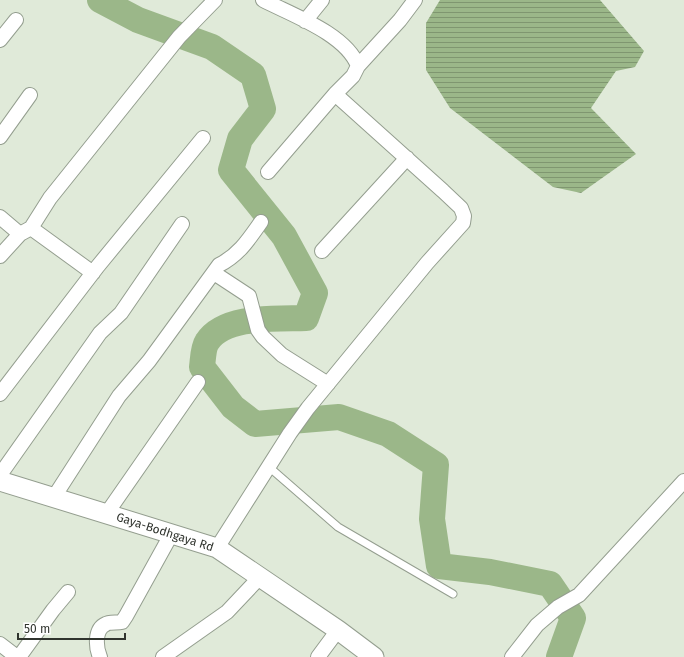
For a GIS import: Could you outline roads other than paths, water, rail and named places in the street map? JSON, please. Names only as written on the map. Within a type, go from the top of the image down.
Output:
[{"type":"street","points":[[0,256],[26,231],[50,198],[180,36],[215,0]]},
{"type":"street","points":[[263,0],[337,40],[355,57],[358,66]]},
{"type":"street","points":[[305,22],[322,0]]},
{"type":"street","points":[[268,172],[335,94],[353,76],[358,66],[400,20],[415,0]]},
{"type":"street","points":[[0,40],[16,20]]},
{"type":"street","points":[[217,548],[268,466],[308,408],[432,258],[463,223],[464,216],[460,208],[335,94]]},
{"type":"street","points":[[0,137],[30,95]]},
{"type":"street","points":[[0,394],[93,273],[203,138]]},
{"type":"street","points":[[322,251],[406,158]]},
{"type":"street","points":[[0,217],[26,231],[93,273]]},
{"type":"street","points":[[54,497],[119,396],[153,355],[219,265],[232,258],[240,251],[261,222]]},
{"type":"street","points":[[0,475],[100,333],[121,313],[182,224]]},
{"type":"street","points":[[214,273],[249,296],[258,330],[282,355],[328,384]]},
{"type":"street","points":[[107,513],[198,382]]},
{"type":"street","name":"Gaya-Bodhgaya Rd","points":[[0,481],[217,548],[338,630],[374,657]]},
{"type":"street","points":[[512,657],[537,625],[558,607],[573,599],[684,481]]},
{"type":"street","points":[[100,657],[97,643],[98,635],[102,626],[106,623],[122,622],[172,533]]},
{"type":"street","points":[[163,657],[227,612],[260,578]]},
{"type":"street","points":[[0,644],[18,657],[68,592]]},
{"type":"street","points":[[318,657],[338,630]]},
{"type":"lane","points":[[268,466],[338,528],[453,594]]},
{"type":"waterway","points":[[100,0],[138,20],[212,47],[253,75],[263,109],[240,139],[231,170],[284,236],[315,293],[306,318],[252,320],[226,327],[215,333],[207,342],[202,367],[233,407],[255,424],[339,417],[388,434],[436,465],[432,519],[439,566],[490,572],[550,584],[573,618],[559,657]]}]
